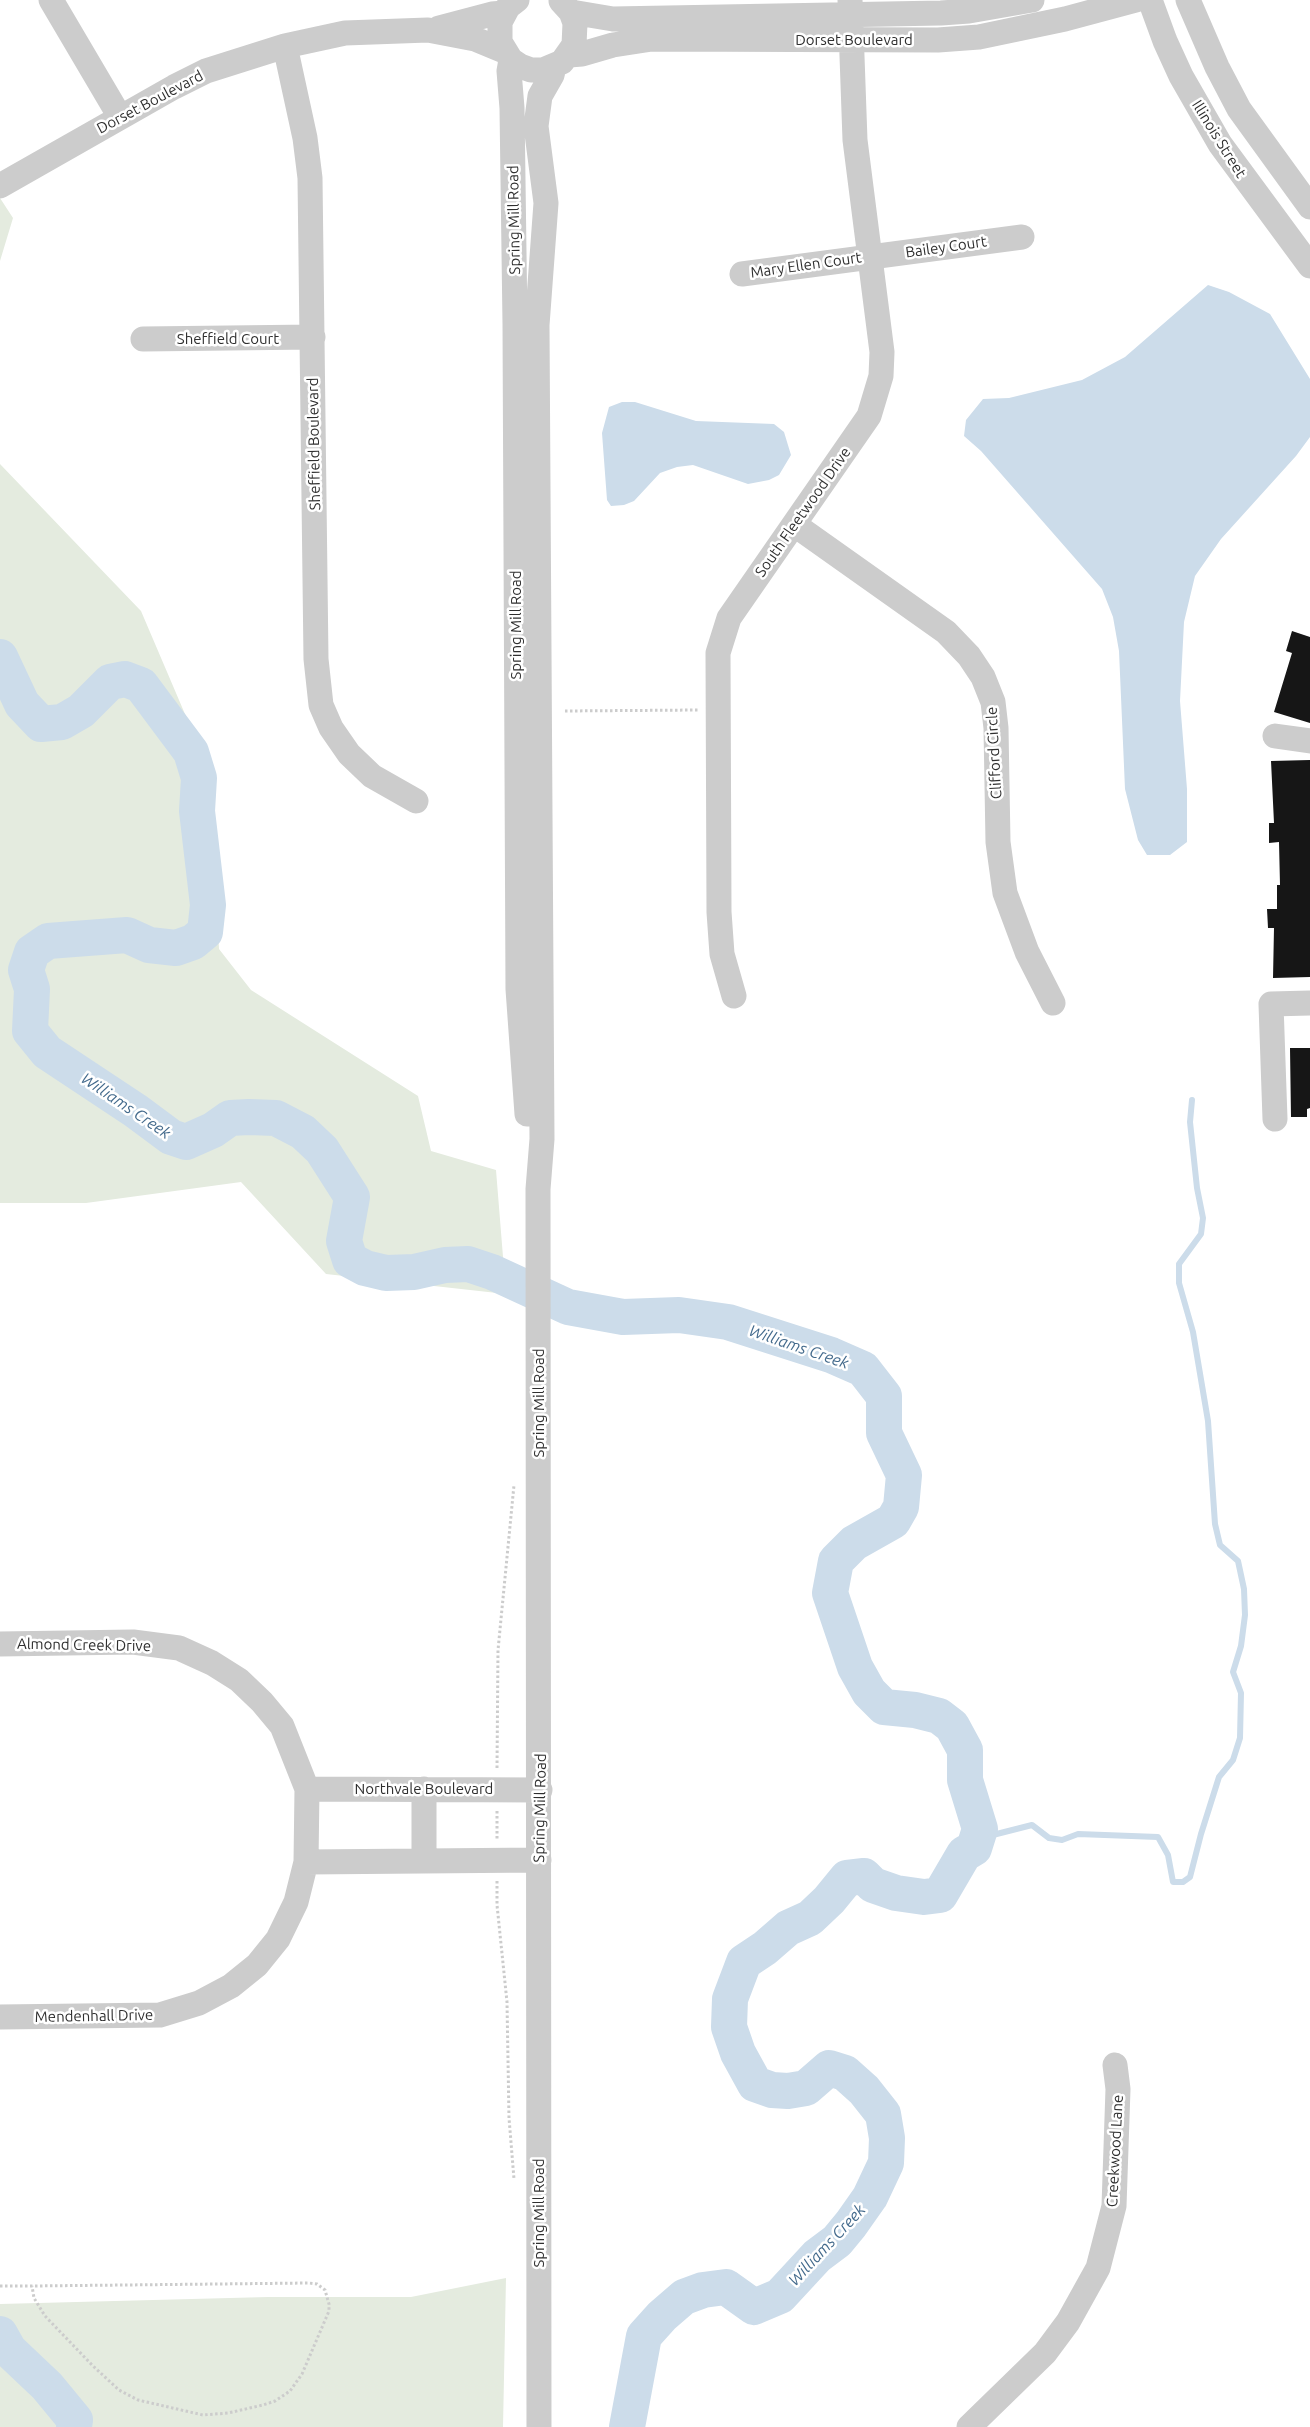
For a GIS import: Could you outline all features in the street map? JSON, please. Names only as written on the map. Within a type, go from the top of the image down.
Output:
[{"type":"street","points":[[51,0],[120,117]]},
{"type":"street","name":"Dorset Boulevard","points":[[428,30],[475,39],[531,70],[543,70],[562,61],[613,45],[652,39],[960,11],[1032,0]]},
{"type":"street","name":"Dorset Boulevard","points":[[563,3],[613,19],[851,20],[938,40],[979,37],[1065,19],[1136,0]]},
{"type":"street","name":"Illinois Street","points":[[1150,0],[1165,41],[1189,91],[1212,131],[1246,182],[1310,266]]},
{"type":"street","points":[[1188,0],[1217,67],[1239,109],[1310,207]]},
{"type":"street","name":"Spring Mill Road","points":[[540,2427],[538,1189],[542,1129],[538,325],[546,203],[536,126],[540,96],[576,34],[563,3]]},
{"type":"street","name":"Dorset Boulevard","points":[[0,186],[120,117],[206,71],[285,46],[345,33],[428,30],[492,14],[512,4]]},
{"type":"street","name":"Spring Mill Road","points":[[512,4],[499,32],[508,56],[512,118],[515,334],[518,988],[528,1138],[538,1189]]},
{"type":"street","name":"South Fleetwood Drive","points":[[734,996],[722,954],[720,912],[718,653],[729,618],[868,416],[881,376],[882,352],[855,140],[851,20]]},
{"type":"street","name":"Sheffield Boulevard","points":[[285,46],[305,138],[310,178],[316,659],[322,705],[331,728],[349,754],[372,776],[416,801]]},
{"type":"street","name":"Bailey Court","points":[[870,256],[1022,238]]},
{"type":"street","name":"Mary Ellen Court","points":[[742,274],[870,256]]},
{"type":"street","name":"Sheffield Court","points":[[143,339],[313,337]]},
{"type":"street","name":"Clifford Circle","points":[[795,524],[946,632],[969,656],[983,677],[993,702],[996,728],[998,842],[1005,893],[1028,952],[1053,1003]]},
{"type":"street","points":[[1274,736],[1310,741]]},
{"type":"street","points":[[1274,1119],[1271,1004],[1310,1003]]},
{"type":"street","name":"Almond Creek Drive","points":[[0,1644],[133,1642],[179,1648],[212,1663],[239,1680],[262,1702],[282,1726],[307,1789]]},
{"type":"street","name":"Northvale Boulevard","points":[[307,1789],[540,1790]]},
{"type":"street","name":"Mendenhall Drive","points":[[0,2017],[160,2015],[199,2003],[231,1986],[258,1965],[278,1939],[296,1902],[306,1862],[307,1789]]},
{"type":"street","points":[[424,1789],[424,1861]]},
{"type":"street","points":[[306,1862],[539,1860]]},
{"type":"street","name":"Creekwood Lane","points":[[969,2427],[1045,2353],[1068,2322],[1098,2268],[1115,2199],[1118,2089],[1115,2066]]},
{"type":"path","points":[[565,711],[718,710]]},
{"type":"path","points":[[0,2286],[309,2283],[317,2284],[325,2290],[328,2296],[329,2312],[328,2319],[302,2374],[290,2391],[275,2401],[263,2405],[228,2413],[203,2415],[138,2400],[119,2390],[92,2366],[45,2316],[36,2303],[32,2286]]},
{"type":"shaded area","points":[[0,198],[13,218],[0,261]]},
{"type":"shaded area","points":[[0,464],[141,611],[211,775],[219,949],[251,990],[418,1096],[431,1151],[496,1170],[506,1294],[326,1274],[241,1182],[86,1203],[0,1203]]},
{"type":"shaded area","points":[[506,2278],[503,2427],[0,2427],[0,2304],[268,2297],[411,2297]]},
{"type":"water","points":[[1208,285],[1229,292],[1270,314],[1310,379],[1310,437],[1296,456],[1221,539],[1195,576],[1184,622],[1180,701],[1187,789],[1187,842],[1170,855],[1147,855],[1138,840],[1125,789],[1119,651],[1113,617],[1102,589],[981,451],[964,436],[966,420],[983,399],[1009,398],[1082,380],[1125,357]]},
{"type":"water","points":[[622,402],[635,402],[696,421],[774,424],[784,432],[791,455],[779,475],[769,480],[748,484],[693,465],[677,467],[660,473],[634,501],[624,505],[611,506],[607,500],[602,433],[609,407]]},
{"type":"building","points":[[1292,631],[1310,637],[1310,723],[1274,712],[1292,653],[1286,651]]},
{"type":"building","points":[[1310,760],[1310,977],[1273,978],[1274,928],[1268,928],[1267,909],[1277,909],[1277,885],[1280,885],[1279,842],[1269,843],[1269,823],[1274,823],[1271,761]]},
{"type":"building","points":[[1290,1048],[1310,1048],[1310,1108],[1307,1109],[1307,1117],[1291,1117]]},
{"type":"waterway","name":"Williams Creek","points":[[0,657],[22,704],[41,724],[62,722],[81,711],[110,682],[125,679],[141,685],[191,752],[199,778],[197,811],[208,905],[205,932],[193,942],[176,948],[149,945],[127,935],[48,941],[32,952],[26,970],[32,989],[30,1031],[47,1052],[136,1111],[171,1137],[186,1142],[213,1130],[230,1118],[276,1118],[303,1132],[322,1150],[352,1197],[344,1241],[350,1260],[365,1268],[386,1273],[414,1272],[445,1265],[468,1264],[492,1272],[568,1307],[623,1317],[679,1315],[728,1322],[831,1355],[863,1369],[884,1396],[884,1433],[904,1475],[901,1507],[893,1521],[854,1543],[836,1561],[830,1593],[855,1667],[869,1692],[884,1707],[915,1710],[939,1716],[952,1726],[965,1750],[965,1780],[980,1829],[974,1848],[964,1854],[940,1895],[924,1897],[896,1893],[873,1885],[864,1876],[847,1878],[829,1900],[810,1918],[788,1928],[765,1948],[744,1962],[730,1999],[729,2027],[738,2053],[755,2084],[772,2090],[788,2091],[806,2088],[829,2068],[845,2073],[864,2090],[883,2114],[887,2138],[886,2163],[870,2197],[851,2224],[837,2241],[817,2256],[780,2296],[754,2307],[726,2287],[703,2290],[684,2297],[662,2316],[644,2336],[627,2427]]},
{"type":"waterway","points":[[977,1839],[1032,1825],[1049,1838],[1062,1840],[1078,1834],[1158,1837],[1168,1855],[1173,1882],[1183,1882],[1190,1877],[1219,1777],[1233,1760],[1240,1738],[1241,1693],[1233,1672],[1241,1646],[1245,1615],[1244,1589],[1238,1561],[1220,1545],[1215,1524],[1208,1421],[1193,1332],[1179,1283],[1179,1264],[1201,1234],[1203,1218],[1197,1188],[1190,1122],[1192,1100]]},
{"type":"waterway","name":"Williams Creek","points":[[0,2334],[9,2350],[47,2386],[75,2420],[74,2427]]}]
